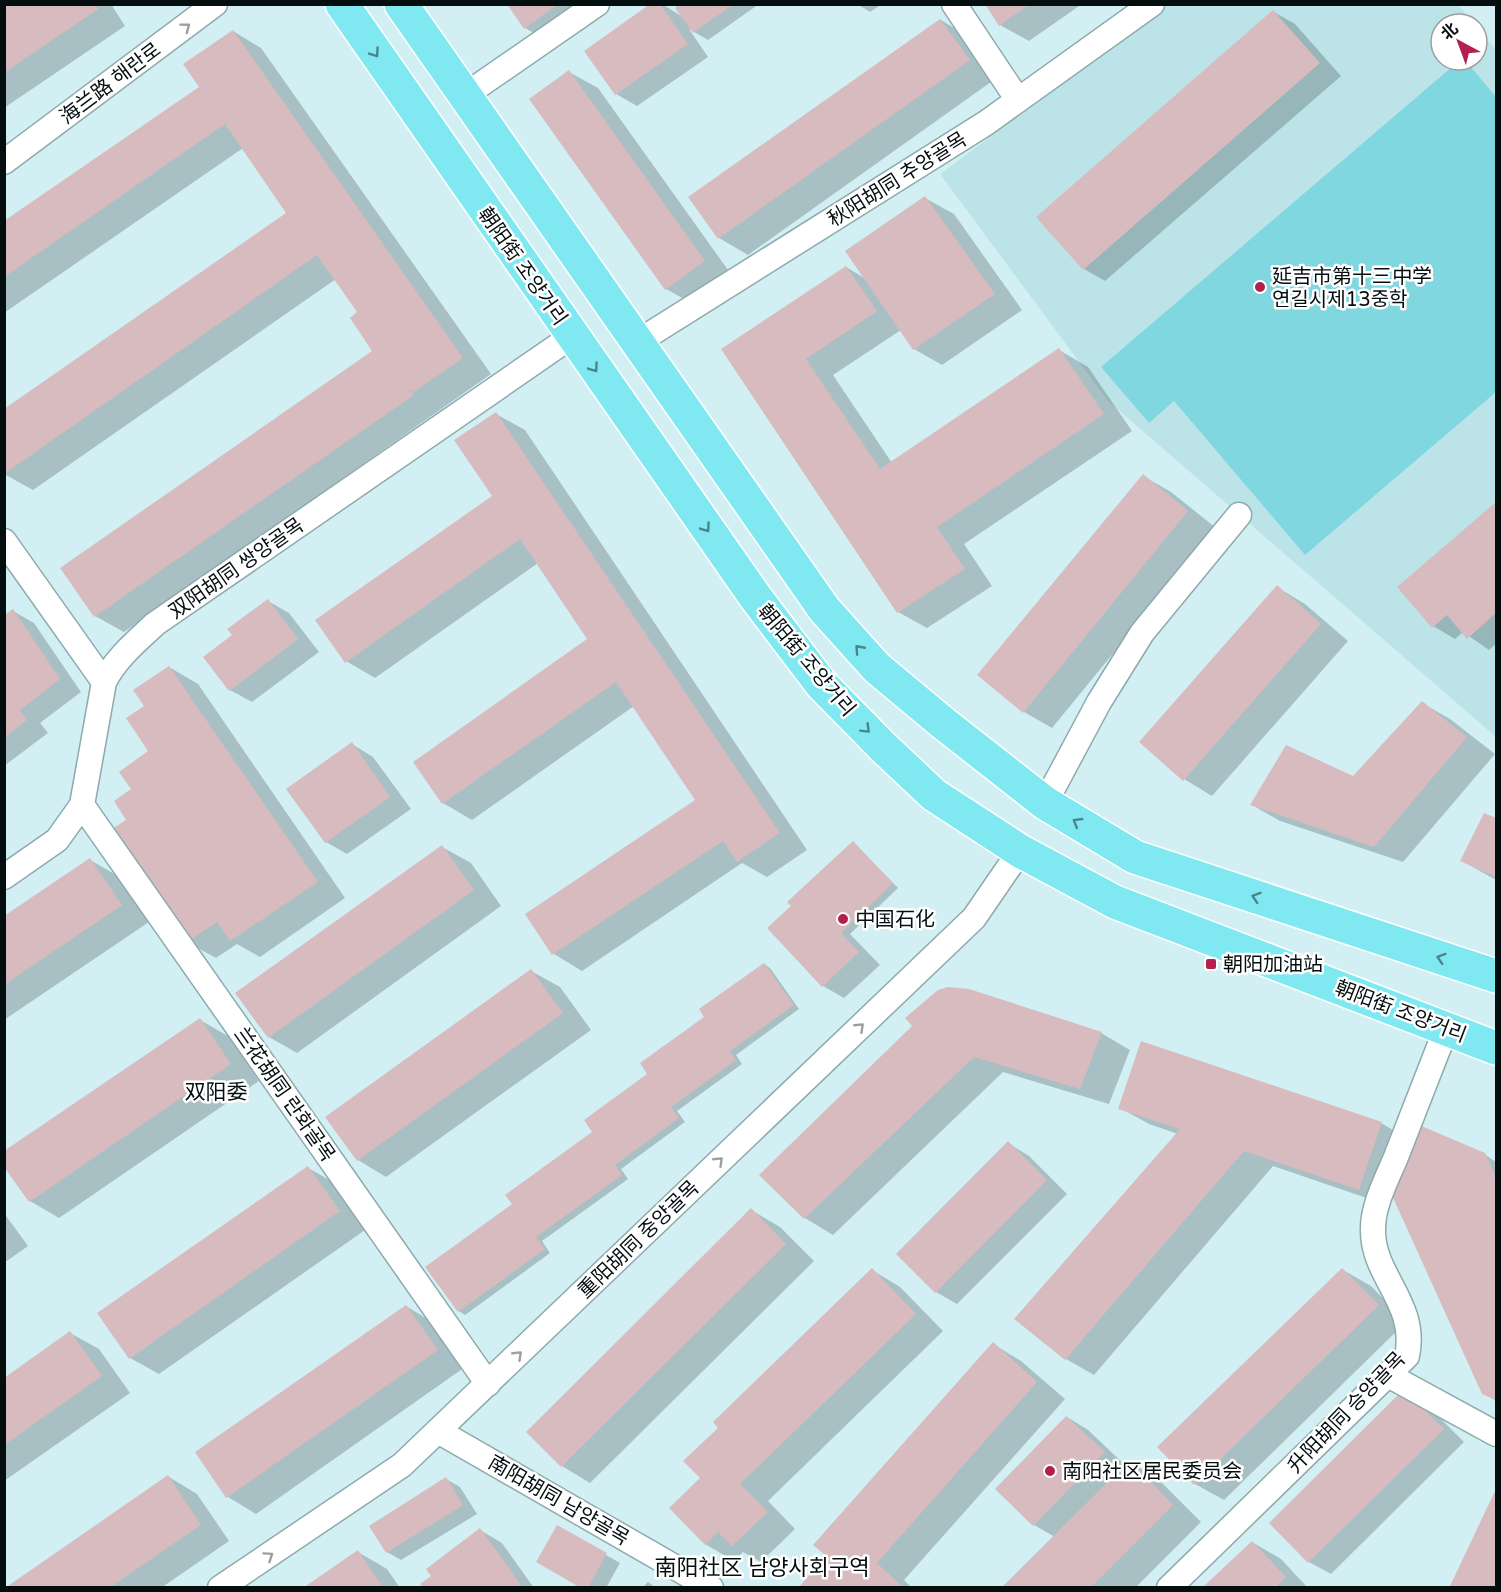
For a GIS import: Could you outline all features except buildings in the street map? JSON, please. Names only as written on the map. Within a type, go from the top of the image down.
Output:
[{"type":"main road","name":"朝阳街 조양거리","points":[[342,4],[756,598],[822,685],[934,795],[1020,851],[1115,902],[1497,1048]]},
{"type":"main road","points":[[400,4],[636,344],[824,609],[869,660],[943,723],[1045,803],[1135,858],[1497,976]]},
{"type":"street","name":"海兰路 해란로","points":[[4,162],[215,4]]},
{"type":"street","points":[[464,96],[597,4]]},
{"type":"street","points":[[954,4],[1018,100]]},
{"type":"street","name":"秋阳胡同 추양골목","points":[[636,344],[1018,100],[1152,4]]},
{"type":"street","name":"双阳胡同 쌍양골목","points":[[4,877],[57,840],[82,805],[104,682],[116,662],[155,624],[572,336]]},
{"type":"street","points":[[1045,803],[1099,702],[1142,633],[1239,515]]},
{"type":"street","points":[[4,541],[104,682]]},
{"type":"street","name":"兰花胡同 란화골목","points":[[82,805],[488,1384]]},
{"type":"street","name":"重阳胡同 중양골목","points":[[220,1587],[402,1466],[974,918],[1020,851]]},
{"type":"street","name":"升阳胡同 승양골목","points":[[1169,1587],[1407,1356],[1411,1338],[1406,1315],[1380,1261],[1373,1231],[1380,1197],[1446,1029]]},
{"type":"street","points":[[1388,1375],[1497,1434]]},
{"type":"street","name":"南阳胡同 남양골목","points":[[438,1431],[711,1587]]},
{"type":"shaded area","name":"延吉市第十三中学 연길시제13중학","points":[[1167,5],[1458,5],[1464,12],[1429,12],[1429,72],[1489,72],[1489,42],[1496,50],[1496,737],[1108,401],[940,174]]},
{"type":"shaded area","points":[[1446,72],[1475,72],[1496,97],[1496,392],[1305,555],[1174,401],[1149,423],[1101,367]]},
{"type":"place","name":"延吉市第十三中学 연길시제13중학","points":[[1260,287]]},
{"type":"place","name":"中国石化","points":[[843,919]]},
{"type":"place","name":"朝阳加油站","points":[[1211,964]]},
{"type":"place","name":"南阳社区居民委员会","points":[[1050,1471]]},
{"type":"district","name":"双阳委","points":[[216,1092]]},
{"type":"district","name":"南阳社区 남양사회구역","points":[[762,1567]]}]
